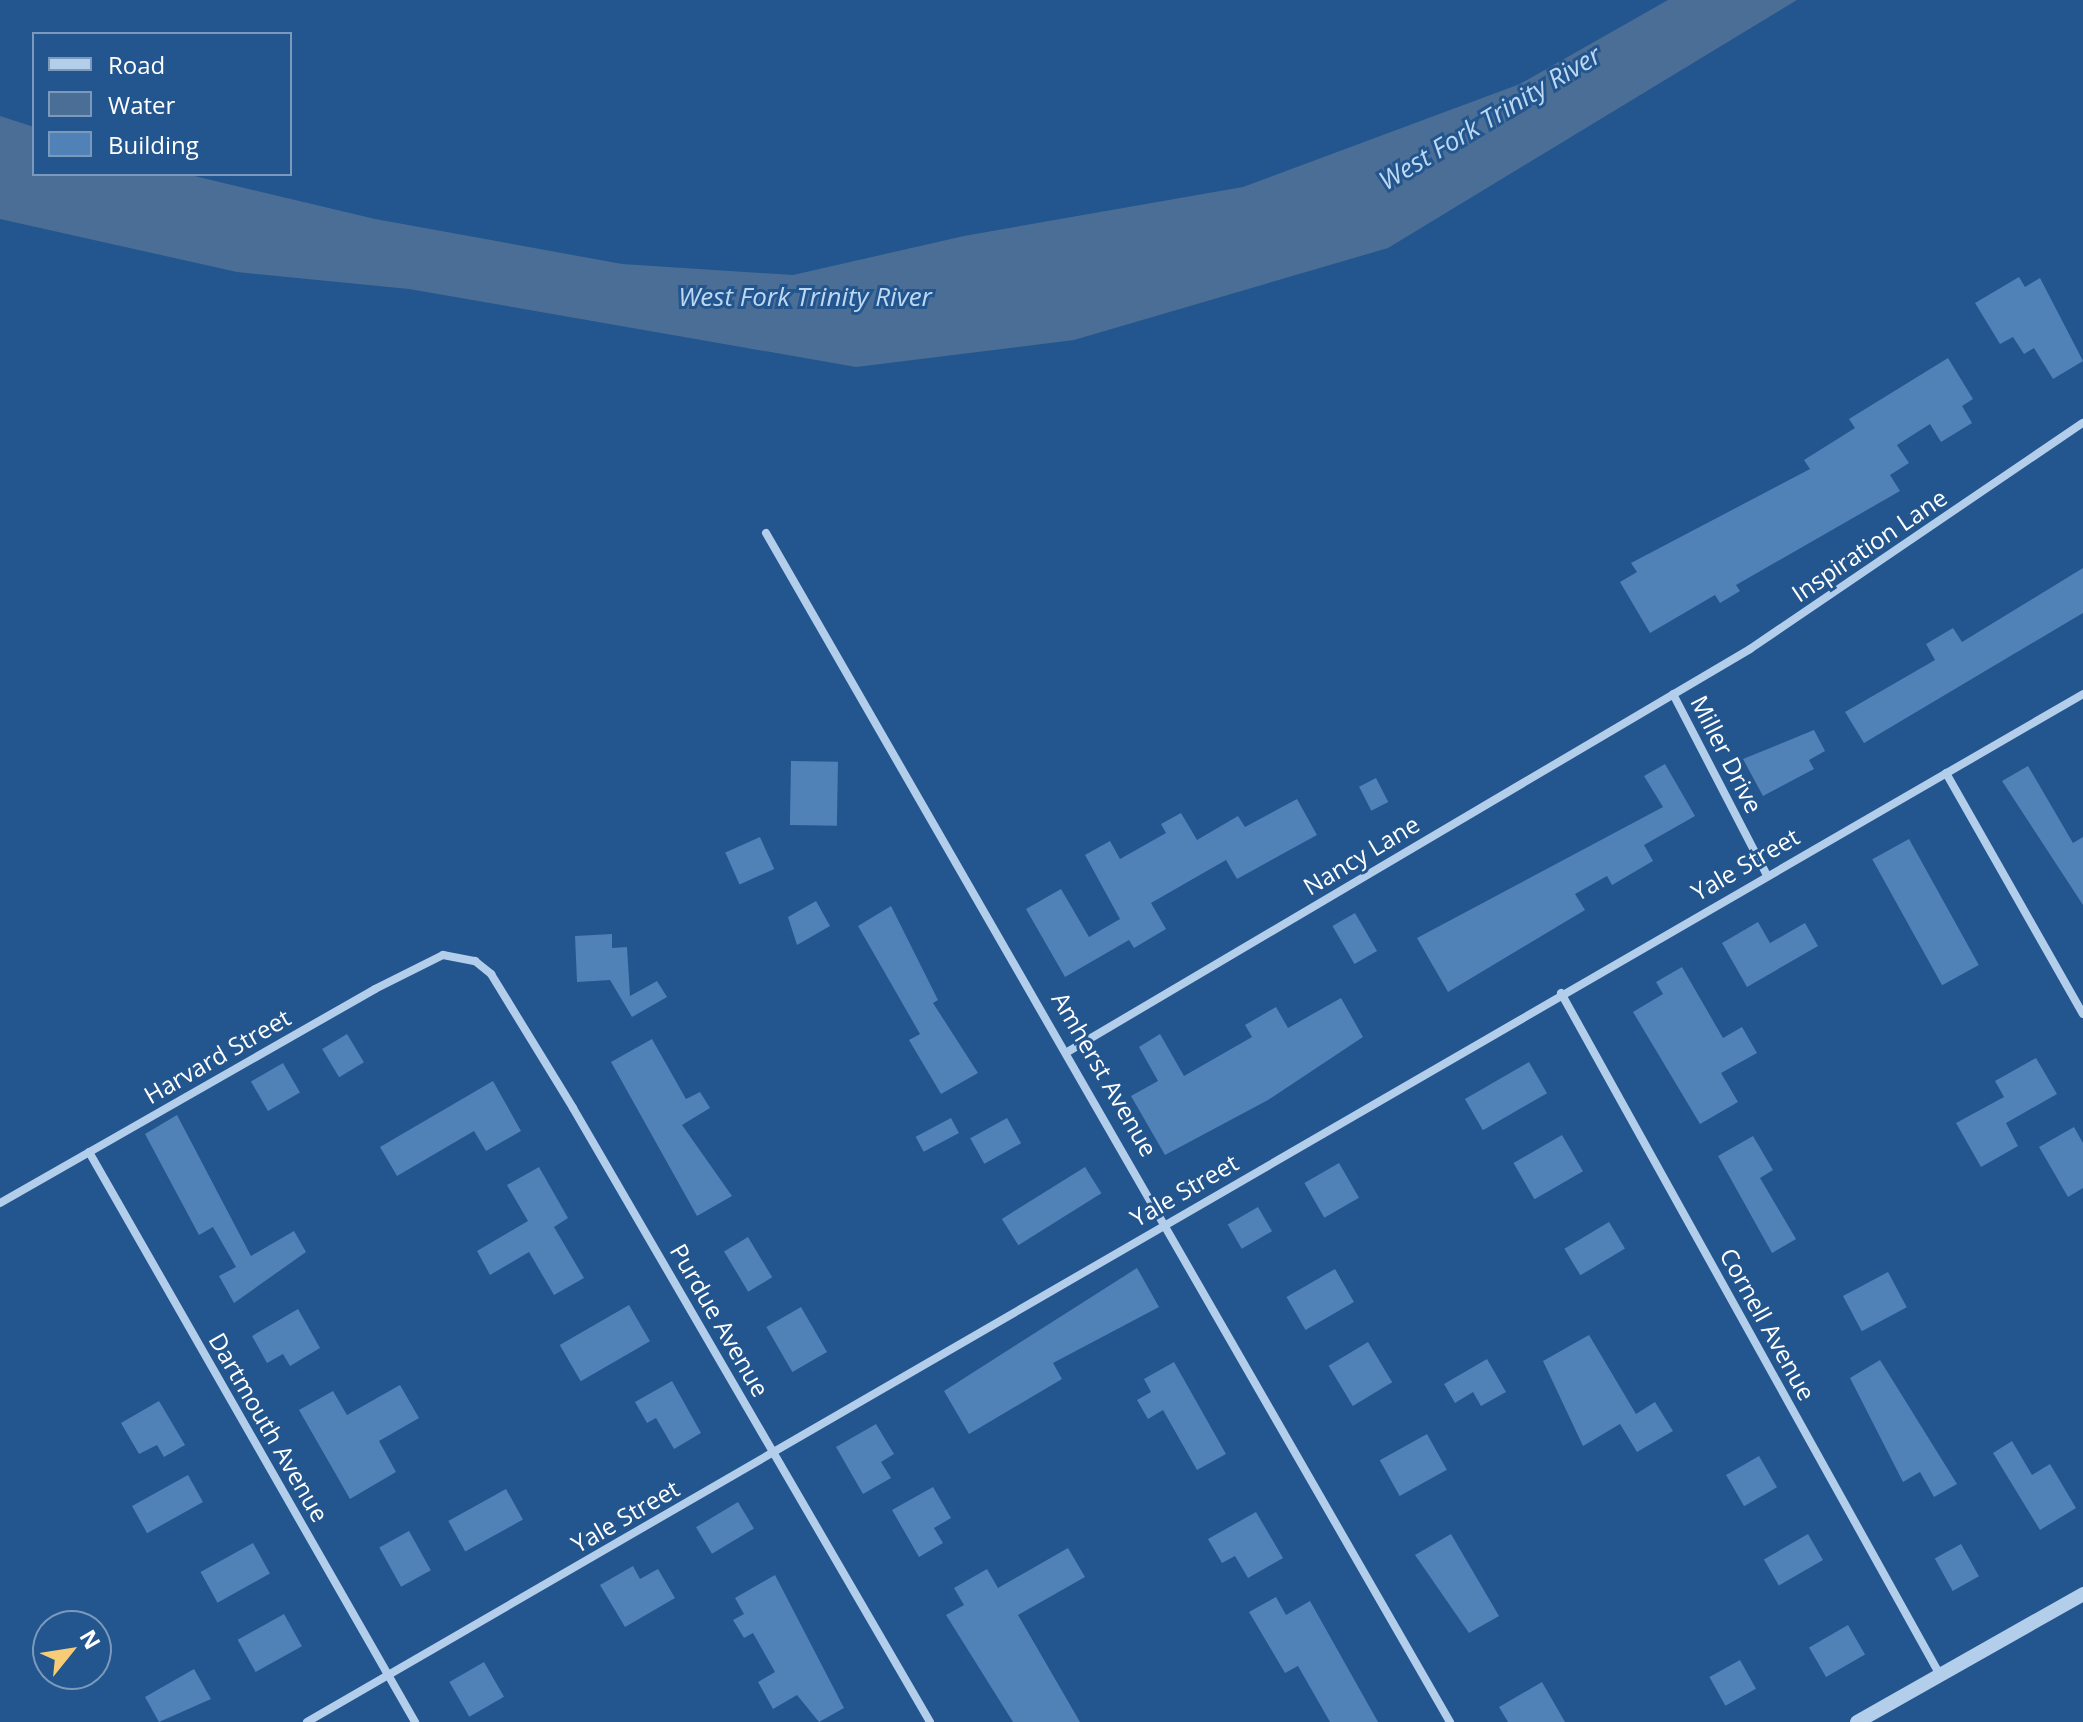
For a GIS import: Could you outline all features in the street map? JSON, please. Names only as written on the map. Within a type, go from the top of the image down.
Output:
[{"type":"street","name":"Inspiration Lane","points":[[1673,694],[2083,423]]},
{"type":"street","name":"Amherst Avenue","points":[[766,533],[1168,1222],[1450,1722]]},
{"type":"street","name":"Miller Drive","points":[[1673,694],[1767,875]]},
{"type":"street","name":"Nancy Lane","points":[[1069,1051],[1673,694]]},
{"type":"street","name":"Yale Street","points":[[307,1722],[1561,993],[2083,694]]},
{"type":"street","points":[[1946,773],[2083,1014]]},
{"type":"street","name":"Harvard Street","points":[[0,1203],[375,989],[443,955],[458,957]]},
{"type":"street","name":"Purdue Avenue","points":[[458,957],[491,974],[930,1722]]},
{"type":"street","name":"Cornell Avenue","points":[[1561,993],[1940,1675]]},
{"type":"street","name":"Dartmouth Avenue","points":[[89,1152],[415,1722]]},
{"type":"street","points":[[1857,1722],[2083,1594]]},
{"type":"water","name":"West Fork Trinity River","points":[[1668,0],[1797,0],[1388,248],[1074,340],[856,367],[409,289],[237,272],[0,219],[0,116],[32,126],[32,176],[194,176],[375,219],[622,264],[793,275],[964,236],[1243,187],[1520,84]]},
{"type":"building","points":[[2019,277],[2025,287],[2040,278],[2083,361],[2053,379],[2034,348],[2024,354],[2013,337],[2000,344],[1975,303]]},
{"type":"building","points":[[1948,358],[1973,399],[1962,406],[1972,423],[1941,442],[1930,424],[1897,445],[1909,463],[1890,475],[1900,491],[1736,585],[1740,591],[1720,603],[1715,595],[1650,633],[1620,582],[1637,572],[1631,563],[1810,469],[1804,460],[1855,428],[1849,419]]},
{"type":"building","points":[[2083,568],[2083,613],[1864,743],[1845,712],[1935,660],[1926,644],[1953,628],[1962,642]]},
{"type":"building","points":[[1814,730],[1825,751],[1809,760],[1814,769],[1763,796],[1743,759]]},
{"type":"building","points":[[791,761],[838,762],[837,826],[790,825]]},
{"type":"building","points":[[1665,764],[1695,816],[1644,845],[1653,861],[1612,885],[1607,876],[1575,894],[1585,910],[1448,992],[1417,938],[1663,807],[1644,776]]},
{"type":"building","points":[[2028,766],[2073,843],[2083,837],[2083,905],[2002,781]]},
{"type":"building","points":[[1376,778],[1388,802],[1371,811],[1359,787]]},
{"type":"building","points":[[1297,799],[1317,835],[1237,879],[1226,860],[1151,903],[1166,929],[1134,948],[1129,940],[1065,977],[1026,909],[1061,889],[1089,937],[1120,919],[1085,855],[1110,841],[1120,859],[1166,833],[1161,824],[1181,813],[1197,840],[1238,816],[1245,827]]},
{"type":"building","points":[[760,837],[774,869],[740,884],[725,852]]},
{"type":"building","points":[[1909,839],[1979,965],[1942,985],[1872,859]]},
{"type":"building","points":[[816,901],[830,926],[797,945],[788,917]]},
{"type":"building","points":[[891,906],[938,1000],[933,1003],[978,1073],[941,1094],[909,1040],[920,1034],[858,926]]},
{"type":"building","points":[[1355,913],[1377,951],[1354,964],[1332,926]]},
{"type":"building","points":[[1758,922],[1770,943],[1805,923],[1818,946],[1747,987],[1722,943]]},
{"type":"building","points":[[612,934],[612,948],[627,947],[630,996],[657,981],[667,997],[632,1017],[610,980],[577,982],[575,936]]},
{"type":"building","points":[[1682,967],[1723,1038],[1742,1027],[1757,1053],[1721,1073],[1738,1102],[1700,1124],[1633,1012],[1663,994],[1656,982]]},
{"type":"building","points":[[1341,998],[1363,1037],[1268,1100],[1165,1155],[1131,1096],[1158,1081],[1139,1047],[1160,1034],[1184,1076],[1252,1037],[1245,1025],[1276,1007],[1288,1028]]},
{"type":"building","points":[[347,1034],[364,1062],[339,1077],[322,1049]]},
{"type":"building","points":[[652,1039],[686,1099],[700,1092],[710,1108],[682,1125],[732,1196],[697,1216],[611,1062]]},
{"type":"building","points":[[2036,1058],[2057,1094],[2006,1123],[2018,1146],[1981,1167],[1956,1123],[2004,1097],[1995,1081]]},
{"type":"building","points":[[1529,1062],[1547,1093],[1483,1130],[1465,1099]]},
{"type":"building","points":[[283,1063],[300,1092],[268,1111],[251,1082]]},
{"type":"building","points":[[493,1081],[521,1131],[486,1151],[474,1131],[397,1176],[380,1147]]},
{"type":"building","points":[[177,1115],[251,1256],[294,1231],[306,1252],[234,1303],[219,1276],[236,1267],[213,1227],[199,1235],[145,1134]]},
{"type":"building","points":[[951,1118],[959,1133],[924,1152],[916,1137]]},
{"type":"building","points":[[1007,1118],[1021,1143],[984,1164],[970,1138]]},
{"type":"building","points":[[2074,1127],[2083,1143],[2083,1188],[2068,1197],[2039,1147]]},
{"type":"building","points":[[1562,1135],[1583,1171],[1535,1199],[1514,1163]]},
{"type":"building","points":[[1753,1136],[1773,1170],[1760,1178],[1796,1239],[1772,1253],[1718,1156]]},
{"type":"building","points":[[1339,1163],[1359,1198],[1324,1218],[1304,1183]]},
{"type":"building","points":[[539,1167],[568,1218],[554,1227],[584,1278],[554,1295],[529,1252],[490,1275],[477,1251],[528,1221],[507,1185]]},
{"type":"building","points":[[1085,1167],[1101,1193],[1018,1245],[1002,1219]]},
{"type":"building","points":[[1258,1207],[1272,1231],[1242,1249],[1228,1224]]},
{"type":"building","points":[[1609,1222],[1625,1249],[1580,1275],[1564,1249]]},
{"type":"building","points":[[748,1237],[772,1277],[748,1292],[724,1251]]},
{"type":"building","points":[[1137,1268],[1159,1307],[1053,1363],[1062,1379],[969,1434],[944,1391]]},
{"type":"building","points":[[1335,1269],[1354,1302],[1306,1330],[1287,1297]]},
{"type":"building","points":[[1888,1272],[1907,1307],[1862,1331],[1843,1296]]},
{"type":"building","points":[[629,1305],[650,1341],[581,1381],[560,1345]]},
{"type":"building","points":[[801,1307],[827,1352],[792,1372],[766,1327]]},
{"type":"building","points":[[298,1309],[320,1348],[290,1366],[283,1354],[267,1363],[252,1336]]},
{"type":"building","points":[[1589,1335],[1636,1414],[1655,1402],[1673,1431],[1637,1452],[1620,1424],[1583,1446],[1543,1361]]},
{"type":"building","points":[[1368,1342],[1392,1382],[1353,1406],[1329,1366]]},
{"type":"building","points":[[1487,1359],[1506,1392],[1481,1406],[1473,1392],[1455,1403],[1444,1384]]},
{"type":"building","points":[[1880,1360],[1957,1484],[1934,1497],[1920,1472],[1903,1482],[1850,1378]]},
{"type":"building","points":[[1174,1362],[1226,1454],[1197,1470],[1163,1410],[1148,1419],[1137,1400],[1151,1392],[1144,1379]]},
{"type":"building","points":[[672,1381],[701,1433],[674,1449],[656,1418],[647,1423],[635,1402]]},
{"type":"building","points":[[400,1385],[419,1418],[379,1441],[396,1472],[350,1499],[299,1410],[333,1391],[347,1415]]},
{"type":"building","points":[[159,1401],[185,1445],[164,1457],[157,1445],[139,1454],[121,1423]]},
{"type":"building","points":[[876,1424],[894,1454],[881,1462],[891,1478],[863,1494],[836,1447]]},
{"type":"building","points":[[1427,1434],[1447,1470],[1400,1496],[1380,1460]]},
{"type":"building","points":[[2012,1441],[2032,1475],[2050,1464],[2076,1508],[2040,1530],[1993,1453]]},
{"type":"building","points":[[1759,1456],[1777,1487],[1744,1506],[1726,1475]]},
{"type":"building","points":[[188,1475],[203,1502],[147,1533],[132,1506]]},
{"type":"building","points":[[933,1487],[951,1518],[934,1528],[943,1543],[919,1557],[892,1510]]},
{"type":"building","points":[[506,1489],[523,1520],[465,1552],[448,1521]]},
{"type":"building","points":[[738,1502],[754,1529],[712,1554],[696,1527]]},
{"type":"building","points":[[1256,1512],[1283,1558],[1248,1578],[1235,1556],[1222,1563],[1208,1539]]},
{"type":"building","points":[[409,1531],[431,1570],[401,1587],[379,1547]]},
{"type":"building","points":[[1451,1534],[1499,1616],[1469,1633],[1415,1555]]},
{"type":"building","points":[[1808,1534],[1823,1560],[1779,1585],[1764,1560]]},
{"type":"building","points":[[253,1543],[270,1574],[217,1603],[201,1572]]},
{"type":"building","points":[[1961,1544],[1979,1576],[1953,1591],[1935,1559]]},
{"type":"building","points":[[1068,1548],[1085,1577],[1018,1615],[1080,1722],[1013,1722],[946,1615],[964,1605],[954,1588],[987,1569],[998,1588]]},
{"type":"building","points":[[633,1566],[640,1579],[658,1569],[675,1598],[625,1627],[600,1585]]},
{"type":"building","points":[[775,1575],[844,1708],[819,1722],[797,1695],[773,1709],[758,1682],[775,1672],[753,1633],[744,1638],[733,1620],[744,1614],[735,1598]]},
{"type":"building","points":[[1276,1597],[1286,1615],[1310,1601],[1378,1722],[1330,1722],[1298,1666],[1285,1673],[1249,1612]]},
{"type":"building","points":[[284,1614],[302,1646],[256,1672],[238,1640]]},
{"type":"building","points":[[1848,1625],[1865,1654],[1826,1677],[1809,1648]]},
{"type":"building","points":[[1740,1660],[1756,1689],[1725,1706],[1709,1677]]},
{"type":"building","points":[[484,1662],[504,1697],[469,1717],[449,1682]]},
{"type":"building","points":[[194,1669],[211,1699],[159,1722],[145,1697]]},
{"type":"building","points":[[1542,1682],[1565,1722],[1508,1722],[1499,1707]]}]
